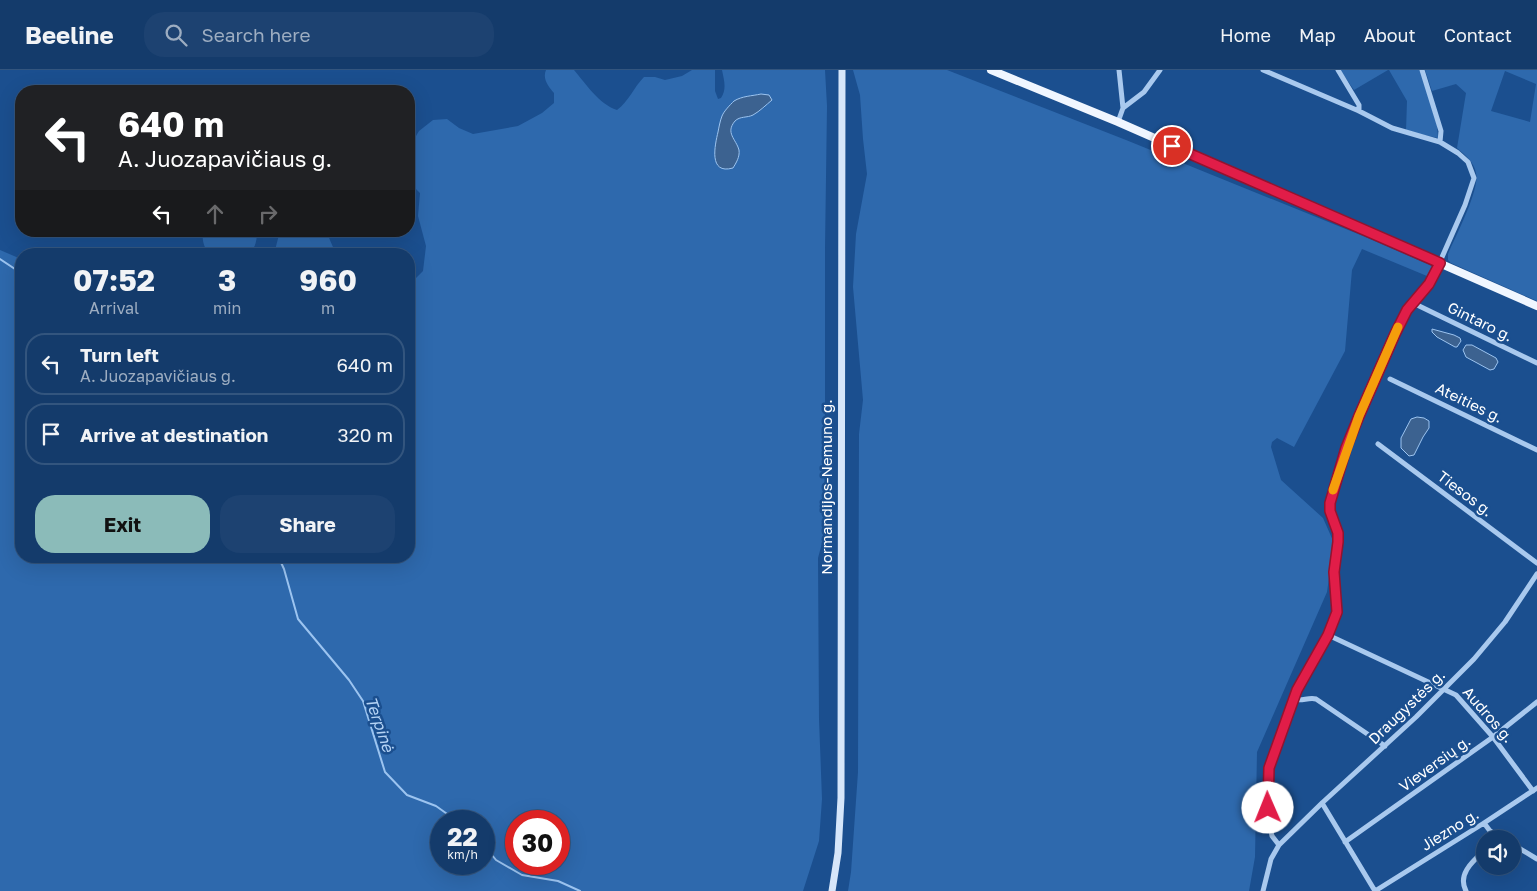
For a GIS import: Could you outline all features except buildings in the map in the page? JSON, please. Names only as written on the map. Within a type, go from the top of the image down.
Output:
[{"type":"main road","name":"Normandijos-Nemuno g.","points":[[832,891],[838,853],[841,798],[840,70]]},
{"type":"main road","points":[[991,70],[1118,122],[1537,306]]},
{"type":"street","points":[[1118,122],[1123,108],[1119,70]]},
{"type":"street","points":[[1123,108],[1144,92],[1160,70]]},
{"type":"street","points":[[1263,70],[1359,111],[1392,128],[1440,142],[1458,153],[1468,162],[1474,178],[1465,205],[1440,263],[1429,284],[1402,318],[1346,448],[1332,494],[1330,511],[1338,533],[1334,572],[1337,612],[1328,635],[1302,680],[1269,768],[1270,826],[1272,836],[1279,845],[1271,858],[1264,891]]},
{"type":"street","points":[[1338,70],[1359,105],[1359,111]]},
{"type":"street","points":[[1422,70],[1441,131],[1440,142]]},
{"type":"street","name":"Gintaro g.","points":[[1413,303],[1537,363]]},
{"type":"street","name":"Ateities g.","points":[[1390,379],[1537,450]]},
{"type":"street","name":"Tiesos g.","points":[[1378,444],[1537,563]]},
{"type":"street","name":"Draugystės g.","points":[[1279,845],[1385,746],[1474,658],[1505,622],[1537,574]]},
{"type":"street","name":"Audros g.","points":[[1328,635],[1456,695],[1535,789]]},
{"type":"street","points":[[1294,699],[1310,698],[1316,700],[1385,746]]},
{"type":"street","name":"Vieversių g.","points":[[1345,842],[1493,738],[1537,702]]},
{"type":"street","name":"Jiezno g.","points":[[1375,891],[1535,789]]},
{"type":"street","points":[[1322,803],[1375,891]]},
{"type":"street","points":[[1484,823],[1489,830]]},
{"type":"street","points":[[1521,849],[1537,859]]},
{"type":"street","points":[[1466,891],[1463,885],[1464,874],[1476,858]]},
{"type":"shaded area","points":[[546,70],[574,70],[604,103],[617,110],[644,77],[655,77],[665,80],[682,76],[692,70],[715,70],[715,91],[718,99],[723,95],[724,88],[722,70],[825,70],[827,106],[825,532],[818,558],[819,719],[822,799],[819,841],[803,891],[0,891],[0,250],[15,256],[15,563],[415,563],[415,278],[423,271],[426,246],[418,216],[420,193],[415,188],[415,138],[419,131],[433,120],[447,119],[459,128],[473,134],[518,126],[542,113],[554,103],[554,93],[545,77]],"holes":[[[748,96],[765,107],[755,114],[736,120],[731,129],[735,142],[714,152]]]},
{"type":"shaded area","points":[[853,70],[947,70],[1126,140],[1432,266],[1427,276],[1362,249],[1352,270],[1345,351],[1294,447],[1277,438],[1272,442],[1271,447],[1281,480],[1323,518],[1334,543],[1327,592],[1257,752],[1255,857],[1249,891],[848,891],[858,772],[859,434],[863,400],[853,287],[856,234],[867,174],[860,95]]},
{"type":"shaded area","points":[[1340,70],[1388,70],[1354,90]]},
{"type":"shaded area","points":[[1389,70],[1420,70],[1437,125],[1438,138],[1406,131],[1407,101]]},
{"type":"shaded area","points":[[1425,70],[1537,70],[1537,301],[1448,260],[1448,254],[1471,202],[1476,173],[1471,162],[1457,148],[1466,93],[1456,84],[1432,91]],"holes":[[[1505,71],[1536,84],[1530,122],[1491,111]]]},
{"type":"shaded area","points":[[761,94],[769,95],[772,100],[753,115],[739,118],[735,121],[732,125],[731,133],[738,146],[738,157],[733,168],[725,169],[720,167],[716,163],[715,151],[723,114],[737,99]]},
{"type":"shaded area","points":[[256,237],[253,248],[206,248],[203,238]]},
{"type":"shaded area","points":[[278,237],[329,237],[333,248],[276,248]]},
{"type":"shaded area","points":[[1432,329],[1454,335],[1460,338],[1461,341],[1455,347],[1437,337],[1432,332]]},
{"type":"shaded area","points":[[1466,345],[1472,345],[1496,358],[1498,362],[1494,369],[1490,370],[1466,357],[1463,350]]},
{"type":"shaded area","points":[[1417,417],[1429,421],[1429,428],[1414,455],[1409,456],[1401,448],[1401,438],[1411,419]]},
{"type":"waterway","name":"Terpinė","points":[[0,259],[15,269]]},
{"type":"waterway","name":"Terpinė","points":[[281,563],[298,619],[349,680],[363,701],[385,772],[407,795],[442,810]]},
{"type":"waterway","name":"Terpinė","points":[[495,859],[522,875],[558,881],[580,891]]},
{"type":"slow traffic","points":[[1333,490],[1346,448],[1398,327]]},
{"type":"route","points":[[1172,146],[1440,263],[1429,284],[1402,318],[1346,448],[1330,503],[1330,511],[1338,533],[1334,572],[1337,612],[1328,635],[1297,690],[1269,768],[1268,808]]}]
